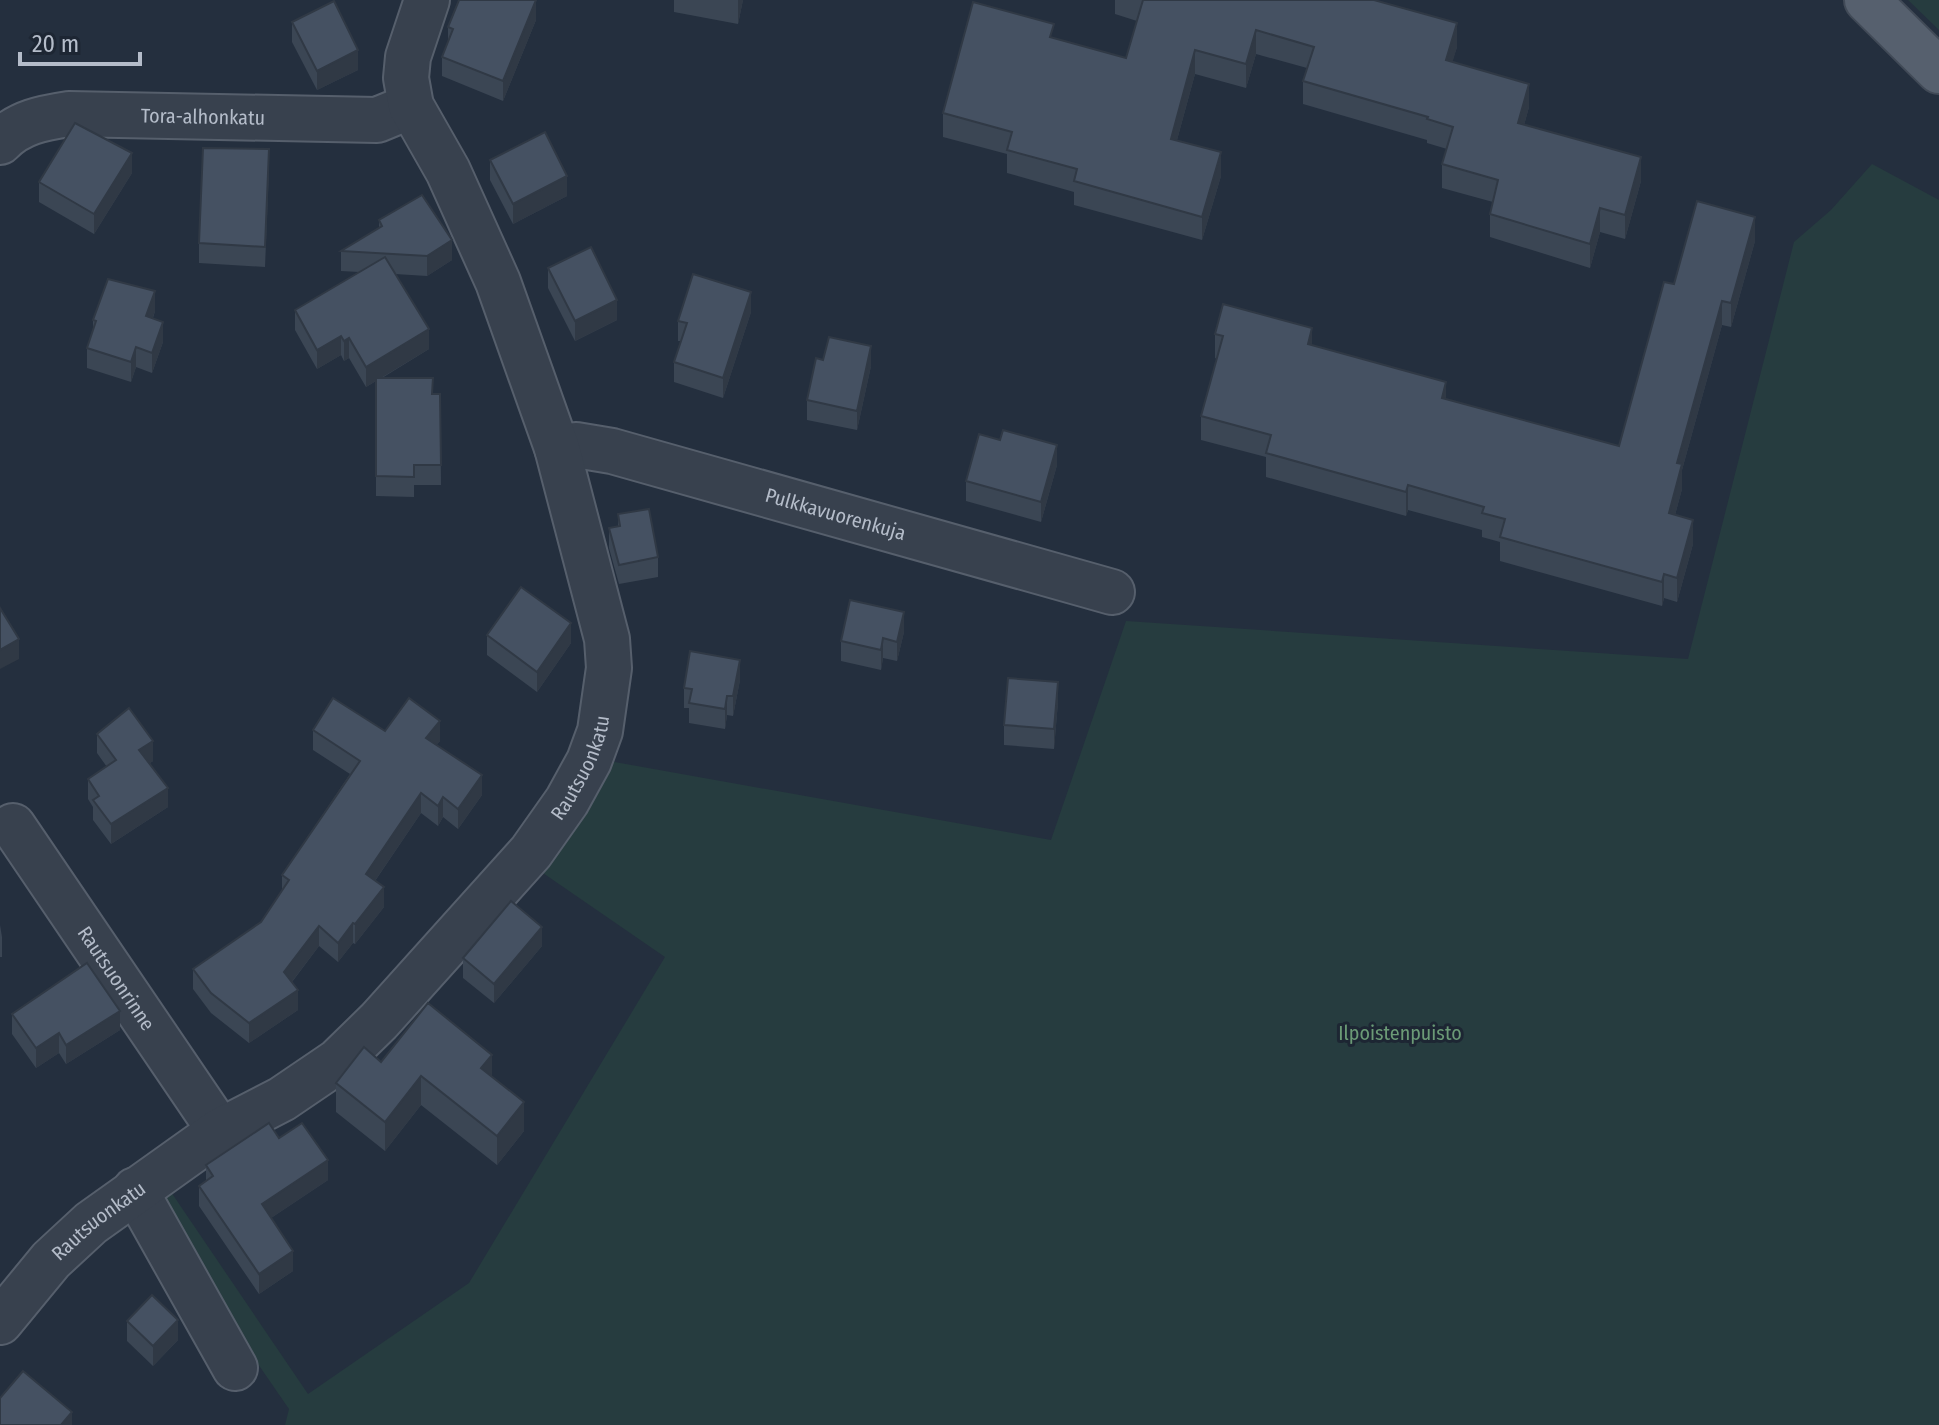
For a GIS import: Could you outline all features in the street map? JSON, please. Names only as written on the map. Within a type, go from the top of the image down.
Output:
[{"type":"main road","points":[[1867,0],[1939,71]]},
{"type":"street","name":"Rautsuonkatu","points":[[0,1322],[51,1260],[91,1223],[220,1131],[282,1099],[327,1069],[379,1021],[531,852],[567,801],[589,761],[600,731],[609,668],[607,639],[557,448],[498,282],[448,171],[411,106],[406,78],[408,57],[427,0]]},
{"type":"street","name":"Tora-alhonkatu","points":[[0,142],[34,119],[69,114],[377,120],[411,106]]},
{"type":"street","name":"Pulkkavuorenkuja","points":[[557,448],[576,445],[612,451],[1112,592]]},
{"type":"street","name":"Rautsuonrinne","points":[[13,826],[220,1131]]},
{"type":"street","points":[[135,1190],[235,1368]]},
{"type":"green space","points":[[1908,0],[1939,0],[1939,30]]},
{"type":"green space","name":"Ilpoistenpuisto","points":[[1872,164],[1939,200],[1939,1425],[285,1425],[289,1409],[150,1207],[171,1192],[308,1394],[469,1283],[665,957],[540,871],[609,761],[1051,840],[1126,621],[1688,659],[1794,242],[1831,210]]},
{"type":"building","points":[[459,0],[536,0],[503,81],[442,57],[453,29],[448,27]]},
{"type":"building","points":[[1143,0],[1374,0],[1457,23],[1446,60],[1529,84],[1518,123],[1641,157],[1625,215],[1600,208],[1590,244],[1490,214],[1498,180],[1442,164],[1453,127],[1303,81],[1314,47],[1256,30],[1246,64],[1195,50],[1171,139],[1221,152],[1202,217],[1074,181],[1077,169],[1007,150],[1012,132],[943,113],[973,2],[1054,24],[1050,37],[1126,58]]},
{"type":"building","points":[[334,1],[358,50],[317,71],[292,22]]},
{"type":"building","points":[[75,123],[132,153],[94,214],[39,182]]},
{"type":"building","points":[[545,132],[567,176],[513,204],[490,160]]},
{"type":"building","points":[[203,148],[269,149],[265,247],[199,243]]},
{"type":"building","points":[[422,195],[452,240],[427,256],[341,251],[382,226],[379,220]]},
{"type":"building","points":[[1697,201],[1755,217],[1731,303],[1722,301],[1677,463],[1682,464],[1669,513],[1693,520],[1677,578],[1664,574],[1662,582],[1500,537],[1505,519],[1482,513],[1484,507],[1408,485],[1406,492],[1266,453],[1271,435],[1201,416],[1223,336],[1215,334],[1223,304],[1312,328],[1308,344],[1446,382],[1442,398],[1619,446],[1664,282],[1674,284]]},
{"type":"building","points":[[591,247],[617,300],[575,321],[548,268]]},
{"type":"building","points":[[385,257],[429,329],[366,367],[349,338],[344,341],[341,336],[317,350],[295,310]]},
{"type":"building","points":[[693,274],[751,292],[723,378],[674,362],[687,323],[678,321]]},
{"type":"building","points":[[108,279],[155,291],[146,316],[163,322],[152,353],[136,347],[131,362],[87,348],[96,321],[93,320]]},
{"type":"building","points":[[829,337],[871,346],[857,411],[807,400],[816,358],[823,360]]},
{"type":"building","points":[[376,378],[433,378],[432,394],[440,394],[441,465],[414,465],[414,477],[376,476]]},
{"type":"building","points":[[1003,430],[1057,445],[1041,502],[966,481],[979,434],[1000,440]]},
{"type":"building","points":[[649,509],[658,557],[619,565],[609,528],[620,526],[618,514]]},
{"type":"building","points":[[521,587],[571,623],[537,672],[487,635]]},
{"type":"building","points":[[850,600],[904,612],[897,642],[883,638],[881,650],[841,641]]},
{"type":"building","points":[[0,608],[19,639],[0,650]]},
{"type":"building","points":[[690,651],[740,660],[733,696],[727,696],[725,709],[689,703],[692,689],[684,688]]},
{"type":"building","points":[[1008,678],[1058,682],[1054,729],[1004,725]]},
{"type":"building","points":[[333,698],[385,731],[409,698],[440,721],[426,738],[482,775],[458,809],[443,797],[438,806],[421,793],[366,874],[384,887],[338,943],[319,926],[284,972],[298,990],[249,1023],[211,993],[193,969],[261,922],[289,880],[282,875],[360,761],[313,730]]},
{"type":"building","points":[[129,708],[153,741],[139,750],[168,788],[111,824],[93,800],[99,796],[88,779],[116,760],[97,734]]},
{"type":"building","points":[[511,901],[542,927],[494,984],[463,958]]},
{"type":"building","points":[[87,963],[120,1011],[66,1045],[59,1033],[36,1048],[12,1014]]},
{"type":"building","points":[[428,1003],[492,1055],[481,1068],[524,1102],[497,1136],[421,1076],[385,1122],[336,1083],[364,1047],[381,1062]]},
{"type":"building","points":[[269,1123],[279,1138],[302,1123],[328,1160],[262,1204],[293,1251],[259,1274],[199,1186],[213,1176],[206,1165]]},
{"type":"building","points":[[152,1295],[178,1320],[153,1346],[127,1321]]},
{"type":"building","points":[[23,1371],[72,1412],[61,1425],[0,1425],[0,1398]]}]
